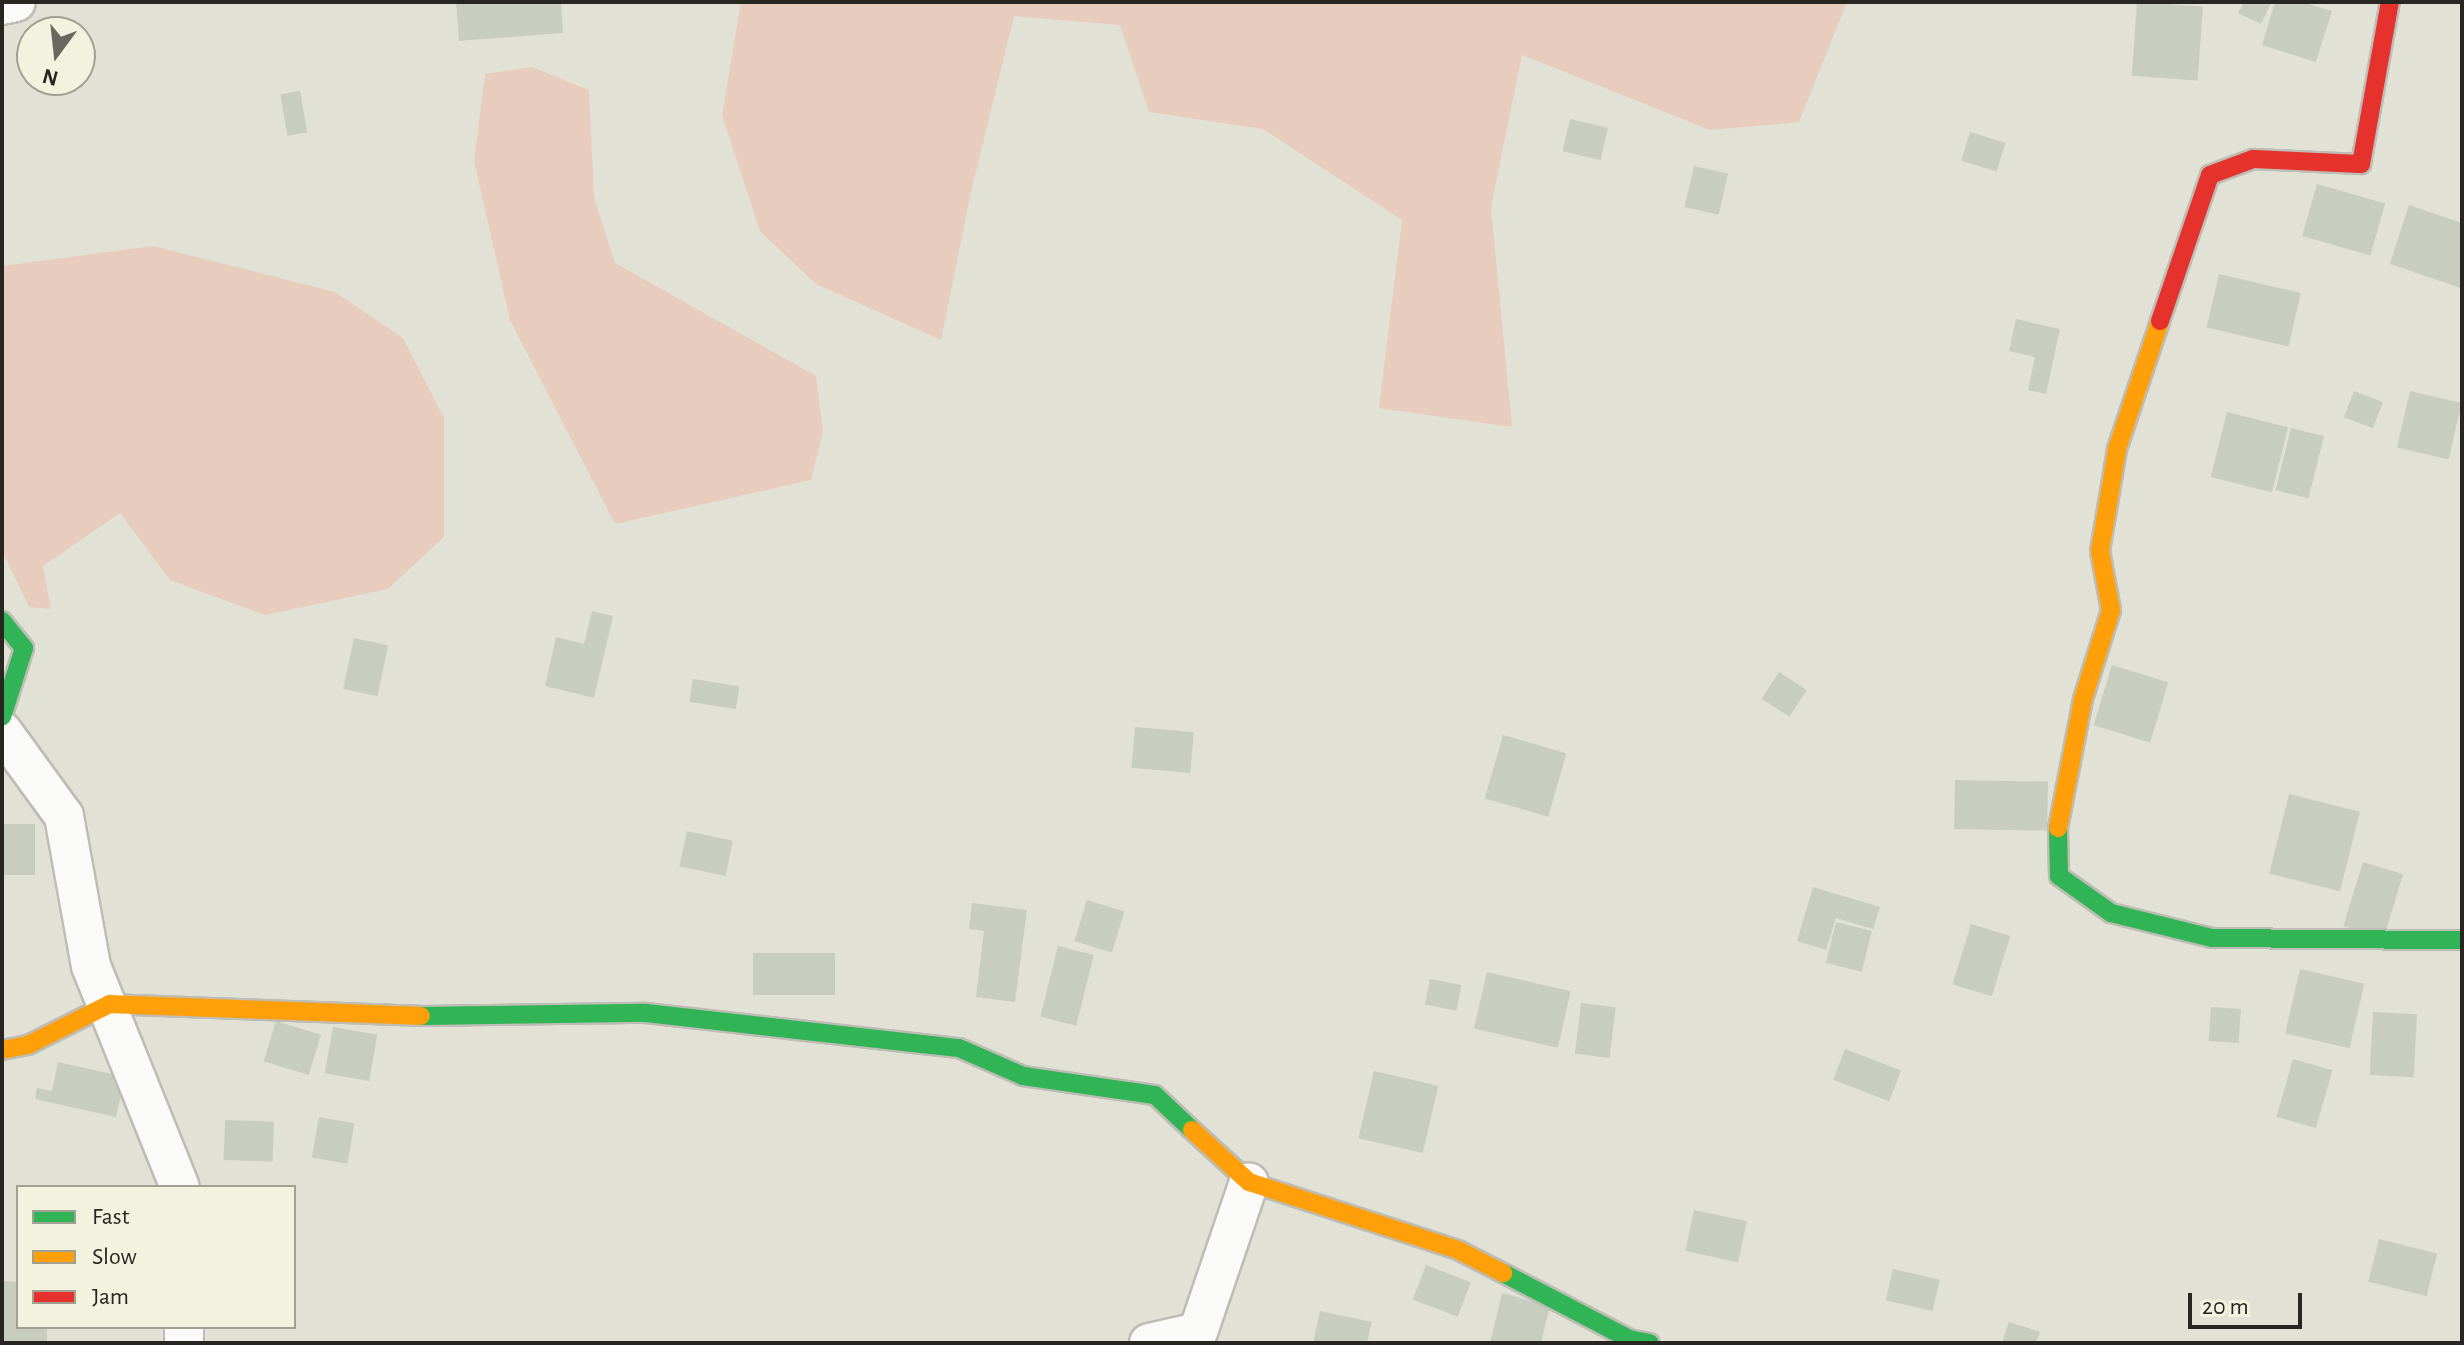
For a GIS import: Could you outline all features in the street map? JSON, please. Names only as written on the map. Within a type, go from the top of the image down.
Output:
[{"type":"street","points":[[2,5],[16,2]]},
{"type":"street","points":[[2390,2],[2361,164],[2253,159],[2210,175],[2117,449],[2100,551],[2111,610],[2083,699],[2058,813],[2059,876],[2111,913],[2212,938],[2462,940]]},
{"type":"street","points":[[2,621],[24,648],[2,717]]},
{"type":"street","points":[[2,731],[64,816],[91,966],[110,1004],[179,1185]]},
{"type":"street","points":[[2,1050],[28,1045],[110,1004],[464,1018],[646,1013],[959,1048],[1023,1076],[1155,1095],[1249,1182],[1458,1250],[1629,1339],[1650,1343]]},
{"type":"street","points":[[1149,1343],[1198,1332],[1249,1182]]},
{"type":"shaded area","points":[[741,2],[1847,2],[1799,122],[1710,130],[1522,55],[1491,207],[1512,427],[1379,408],[1402,220],[1263,129],[1149,112],[1120,25],[1014,16],[971,192],[941,340],[816,284],[760,231],[722,115]]},
{"type":"shaded area","points":[[532,67],[589,90],[594,198],[615,263],[816,376],[823,432],[811,480],[615,524],[510,320],[474,161],[485,74]]},
{"type":"shaded area","points":[[153,246],[335,292],[403,338],[444,418],[444,537],[388,589],[265,615],[170,580],[120,513],[43,566],[51,609],[29,607],[2,550],[2,266]]},
{"type":"building","points":[[456,2],[561,2],[563,33],[459,41]]},
{"type":"building","points":[[2137,2],[2203,7],[2198,80],[2132,76]]},
{"type":"building","points":[[2244,2],[2271,3],[2261,24],[2238,13]]},
{"type":"building","points":[[2275,2],[2302,2],[2332,11],[2316,62],[2262,45]]},
{"type":"building","points":[[300,91],[307,132],[288,136],[280,94]]},
{"type":"building","points":[[1570,119],[1608,128],[1601,160],[1563,151]]},
{"type":"building","points":[[1970,132],[2005,143],[1997,172],[1961,161]]},
{"type":"building","points":[[1694,166],[1728,174],[1719,215],[1685,207]]},
{"type":"building","points":[[2317,184],[2385,204],[2370,255],[2302,236]]},
{"type":"building","points":[[2409,205],[2462,223],[2461,288],[2390,264]]},
{"type":"building","points":[[2219,274],[2301,293],[2288,346],[2207,328]]},
{"type":"building","points":[[2016,319],[2060,329],[2046,394],[2028,390],[2035,357],[2009,351]]},
{"type":"building","points":[[2354,391],[2383,402],[2373,428],[2344,417]]},
{"type":"building","points":[[2410,391],[2462,403],[2449,459],[2397,448]]},
{"type":"building","points":[[2227,412],[2288,427],[2272,492],[2211,477]]},
{"type":"building","points":[[2291,428],[2324,436],[2309,498],[2276,490]]},
{"type":"building","points":[[592,611],[613,616],[594,698],[545,686],[556,637],[584,644]]},
{"type":"building","points":[[354,638],[388,645],[377,696],[343,689]]},
{"type":"building","points":[[2112,665],[2168,682],[2150,742],[2094,725]]},
{"type":"building","points":[[1779,672],[1807,690],[1789,717],[1762,699]]},
{"type":"building","points":[[693,679],[739,686],[736,709],[689,702]]},
{"type":"building","points":[[1135,727],[1194,732],[1190,773],[1131,768]]},
{"type":"building","points":[[1503,735],[1566,753],[1548,817],[1485,798]]},
{"type":"building","points":[[1955,780],[2048,782],[2047,831],[1954,829]]},
{"type":"building","points":[[2289,794],[2360,812],[2340,891],[2269,874]]},
{"type":"building","points":[[2,824],[35,824],[35,875],[2,875]]},
{"type":"building","points":[[687,831],[733,841],[725,876],[680,866]]},
{"type":"building","points":[[2363,862],[2403,874],[2384,938],[2343,926]]},
{"type":"building","points":[[1813,887],[1880,907],[1873,929],[1836,918],[1826,950],[1797,941]]},
{"type":"building","points":[[1087,900],[1124,911],[1112,953],[1074,941]]},
{"type":"building","points":[[972,903],[1027,910],[1015,1002],[976,997],[984,931],[969,929]]},
{"type":"building","points":[[1836,922],[1872,931],[1862,972],[1826,963]]},
{"type":"building","points":[[1971,924],[2010,936],[1992,996],[1953,984]]},
{"type":"building","points":[[1058,946],[1094,955],[1076,1026],[1040,1017]]},
{"type":"building","points":[[753,953],[835,953],[835,995],[753,995]]},
{"type":"building","points":[[2300,969],[2364,984],[2349,1048],[2285,1033]]},
{"type":"building","points":[[1487,972],[1571,991],[1558,1048],[1474,1029]]},
{"type":"building","points":[[1430,979],[1461,985],[1456,1011],[1425,1005]]},
{"type":"building","points":[[1581,1003],[1616,1007],[1610,1058],[1575,1054]]},
{"type":"building","points":[[2211,1007],[2241,1009],[2239,1043],[2209,1041]]},
{"type":"building","points":[[2373,1012],[2417,1014],[2414,1077],[2370,1075]]},
{"type":"building","points":[[276,1021],[321,1035],[309,1075],[264,1061]]},
{"type":"building","points":[[333,1027],[377,1035],[369,1081],[325,1073]]},
{"type":"building","points":[[1845,1049],[1901,1071],[1889,1101],[1833,1080]]},
{"type":"building","points":[[2293,1059],[2332,1070],[2316,1128],[2276,1117]]},
{"type":"building","points":[[58,1062],[125,1077],[116,1117],[35,1099],[37,1088],[52,1091]]},
{"type":"building","points":[[1374,1071],[1438,1086],[1423,1153],[1358,1138]]},
{"type":"building","points":[[319,1117],[354,1123],[347,1164],[312,1157]]},
{"type":"building","points":[[225,1120],[274,1122],[273,1162],[224,1160]]},
{"type":"building","points":[[1694,1210],[1747,1221],[1738,1262],[1685,1251]]},
{"type":"building","points":[[2379,1239],[2437,1254],[2427,1296],[2368,1282]]},
{"type":"building","points":[[1426,1265],[1471,1282],[1458,1317],[1413,1300]]},
{"type":"building","points":[[1893,1269],[1940,1280],[1933,1311],[1886,1300]]},
{"type":"building","points":[[2,1281],[16,1282],[16,1329],[47,1329],[47,1343],[2,1343]]},
{"type":"building","points":[[1502,1293],[1550,1306],[1541,1343],[1490,1343]]},
{"type":"building","points":[[1320,1311],[1372,1322],[1367,1343],[1313,1343]]},
{"type":"building","points":[[2009,1322],[2040,1332],[2036,1343],[2002,1342]]},
{"type":"traffic: fast","points":[[2,621],[24,648],[2,717]]},
{"type":"traffic: fast","points":[[2058,828],[2059,876],[2111,913],[2212,938],[2462,940]]},
{"type":"traffic: fast","points":[[421,1016],[646,1013],[959,1048],[1023,1076],[1155,1095],[1192,1130]]},
{"type":"traffic: fast","points":[[1503,1273],[1629,1339],[1650,1343]]},
{"type":"traffic: slow","points":[[2058,828],[2083,699],[2111,610],[2100,551],[2117,449],[2160,321]]},
{"type":"traffic: slow","points":[[2,1050],[28,1045],[110,1004],[421,1016]]},
{"type":"traffic: slow","points":[[1192,1130],[1249,1182],[1458,1250],[1503,1273]]},
{"type":"traffic: jam","points":[[2160,321],[2210,175],[2253,159],[2361,164],[2390,2]]}]
